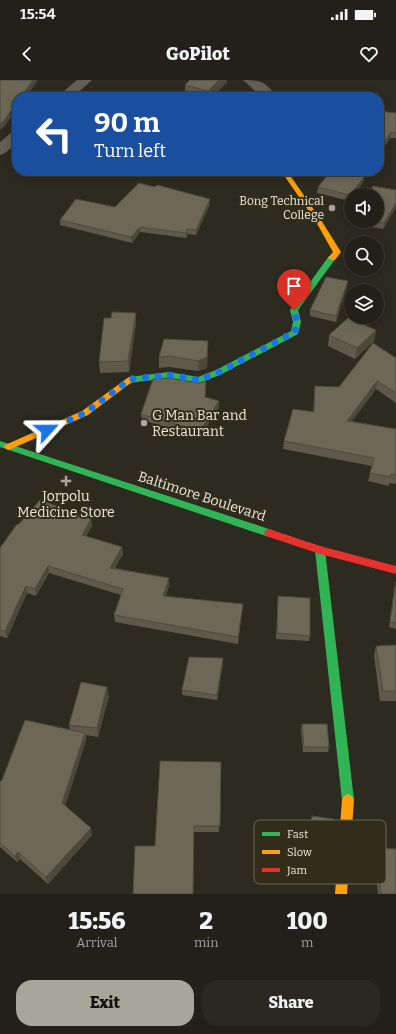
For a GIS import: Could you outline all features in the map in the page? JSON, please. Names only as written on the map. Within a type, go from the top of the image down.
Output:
[{"type":"main road","points":[[4,446],[85,413],[131,379],[169,375],[199,380],[219,372],[295,332],[297,322],[294,310],[337,252],[318,220],[287,176]]},
{"type":"main road","name":"Baltimore Boulevard","points":[[4,446],[320,550],[396,570]]},
{"type":"main road","points":[[320,550],[349,805],[348,820]]},
{"type":"main road","points":[[341,894],[342,884]]},
{"type":"street","points":[[70,92],[85,80]]},
{"type":"street","points":[[250,80],[266,92]]},
{"type":"street","points":[[0,150],[12,140]]},
{"type":"building","points":[[0,80],[33,80],[25,92],[12,92],[12,109],[0,124]]},
{"type":"building","points":[[190,80],[219,80],[208,91],[185,85]]},
{"type":"building","points":[[384,112],[396,113],[396,133],[391,132],[384,143]]},
{"type":"building","points":[[327,176],[364,177],[355,188],[344,188],[344,194],[318,187]]},
{"type":"building","points":[[139,183],[155,187],[157,185],[210,199],[196,230],[187,229],[186,233],[140,227],[131,237],[60,220],[76,199],[115,207]]},
{"type":"building","points":[[373,186],[396,190],[396,203],[384,223],[384,188],[372,188]]},
{"type":"building","points":[[326,277],[348,281],[347,284],[344,284],[344,293],[336,316],[310,310]]},
{"type":"building","points":[[112,312],[136,313],[128,361],[99,362],[104,318],[111,318]]},
{"type":"building","points":[[344,322],[344,324],[362,324],[376,330],[357,348],[329,335]]},
{"type":"building","points":[[164,339],[208,341],[207,357],[198,361],[169,356],[159,357]]},
{"type":"building","points":[[373,343],[396,358],[396,393],[377,381],[347,421],[396,429],[396,475],[391,474],[391,477],[370,473],[374,458],[284,441],[293,409],[314,412],[315,386],[339,387]]},
{"type":"building","points":[[169,378],[199,383],[206,381],[205,397],[219,401],[200,431],[141,414],[153,379]]},
{"type":"building","points":[[40,500],[91,519],[82,535],[122,547],[110,568],[169,578],[163,596],[243,604],[238,637],[114,615],[123,589],[48,566],[35,589],[26,586],[5,631],[0,630],[0,548],[17,524],[18,525]]},
{"type":"building","points":[[396,582],[396,623],[390,622]]},
{"type":"building","points":[[278,596],[310,598],[310,636],[277,633]]},
{"type":"building","points":[[396,645],[396,691],[383,691],[376,646]]},
{"type":"building","points":[[189,657],[223,658],[217,695],[182,690]]},
{"type":"building","points":[[81,682],[107,687],[97,728],[69,725]]},
{"type":"building","points":[[25,720],[85,733],[62,803],[91,828],[46,877],[18,852],[15,856],[0,843],[0,782]]},
{"type":"building","points":[[302,724],[327,724],[329,747],[304,747]]},
{"type":"building","points":[[160,761],[221,762],[220,826],[194,826],[193,894],[133,894],[135,846],[155,846]]},
{"type":"building","points":[[312,816],[333,819],[333,820],[312,820]]},
{"type":"building","points":[[386,848],[396,849],[396,894],[381,894],[380,884],[386,884]]},
{"type":"traffic: fast","points":[[129,380],[169,375],[199,380],[219,372],[295,332],[297,322],[294,310],[332,258]]},
{"type":"traffic: fast","points":[[0,444],[269,533]]},
{"type":"traffic: fast","points":[[320,550],[348,800]]},
{"type":"traffic: slow","points":[[287,176],[318,220],[337,252],[332,258]]},
{"type":"traffic: slow","points":[[8,447],[85,413],[129,380]]},
{"type":"traffic: slow","points":[[347,820],[348,800]]},
{"type":"traffic: slow","points":[[341,894],[342,884]]},
{"type":"traffic: jam","points":[[269,533],[320,550],[396,570]]},
{"type":"place","name":"Bong Technical College","points":[[332,208]]},
{"type":"place","name":"G Man Bar and Restaurant","points":[[144,423]]},
{"type":"place","name":"Jorpolu Medicine Store","points":[[66,481]]},
{"type":"route","points":[[47,430],[85,413],[131,379],[169,375],[199,380],[219,372],[295,332],[297,322],[294,310]]}]
